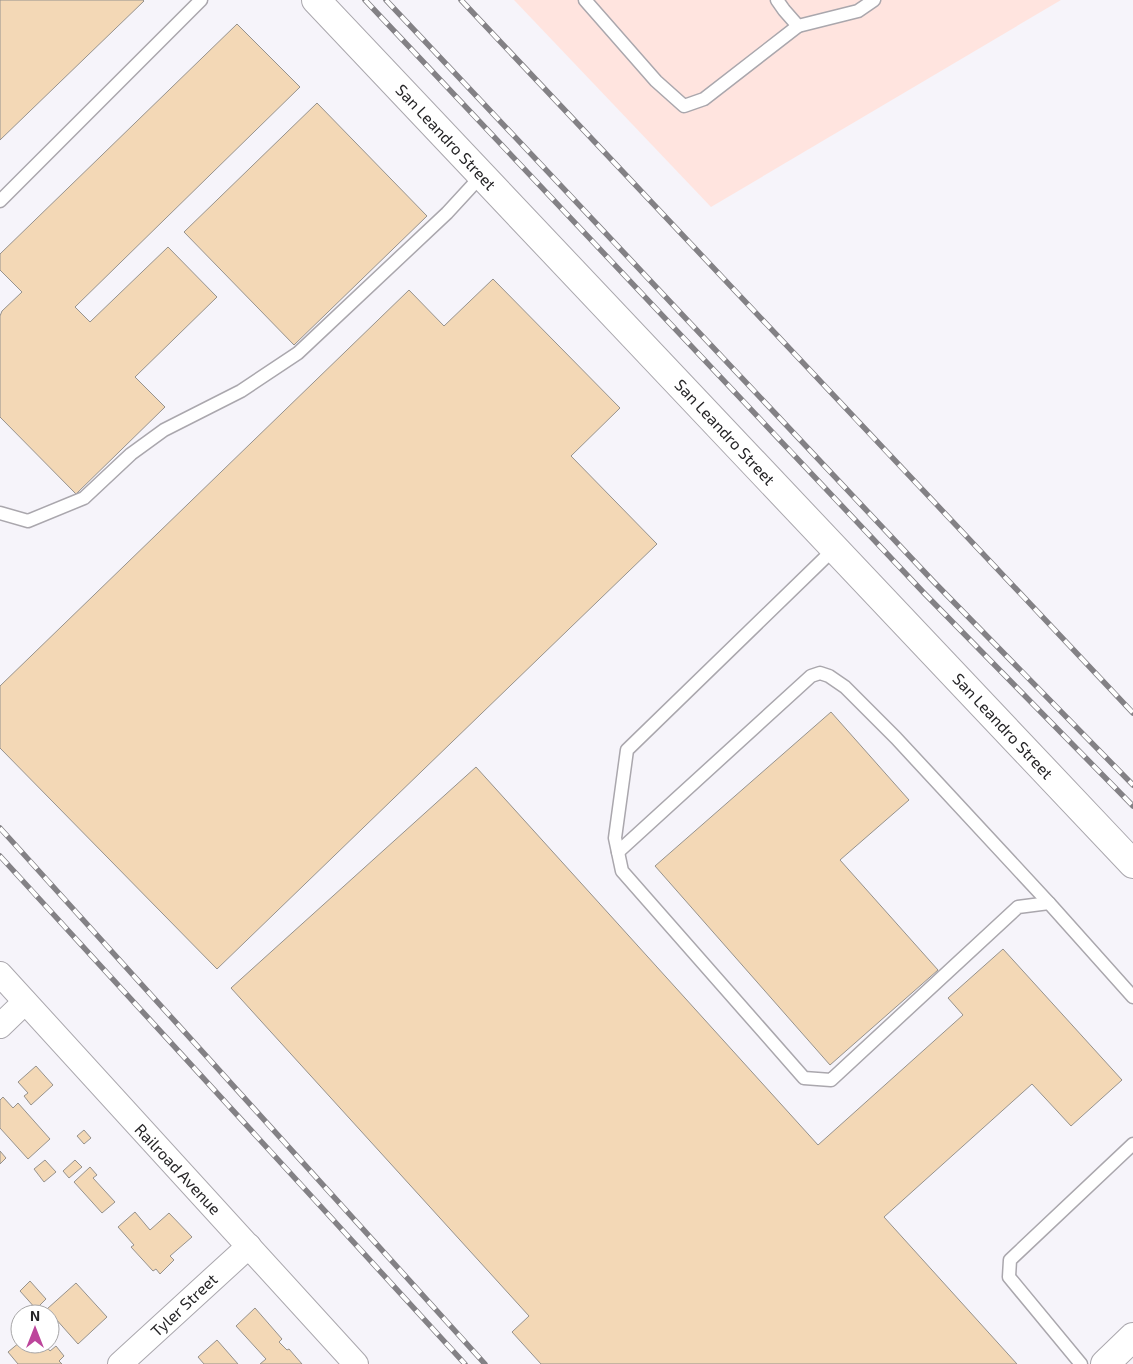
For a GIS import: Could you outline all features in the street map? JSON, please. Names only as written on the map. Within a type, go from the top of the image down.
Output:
[{"type":"main road","name":"San Leandro Street","points":[[316,0],[1133,864]]},
{"type":"main road","points":[[1105,1364],[1133,1337]]},
{"type":"street","name":"Railroad Avenue","points":[[0,974],[356,1364]]},
{"type":"street","points":[[0,1026],[25,1002]]},
{"type":"street","name":"Tyler Street","points":[[120,1364],[249,1246]]},
{"type":"lane","points":[[0,201],[201,0]]},
{"type":"lane","points":[[585,0],[656,81],[684,106],[704,99],[798,26],[858,11],[874,0]]},
{"type":"lane","points":[[777,0],[798,26]]},
{"type":"lane","points":[[0,513],[28,521],[84,498],[130,454],[164,430],[242,391],[298,353],[447,213],[482,175]]},
{"type":"lane","points":[[835,548],[627,750],[615,838],[622,870],[804,1078],[831,1080],[1018,907],[1049,904]]},
{"type":"lane","points":[[618,852],[811,676],[820,673],[829,676],[845,687],[896,738],[1133,997]]},
{"type":"lane","points":[[1081,1364],[1009,1277],[1010,1260],[1133,1144]]},
{"type":"shaded area","points":[[514,0],[1061,0],[711,207]]},
{"type":"building","points":[[0,0],[143,0],[144,1],[0,140]]},
{"type":"building","points":[[237,24],[300,87],[75,307],[90,322],[168,247],[217,297],[135,377],[165,407],[76,494],[0,417],[0,316],[2,311],[22,292],[0,270],[0,254]]},
{"type":"building","points":[[317,103],[427,216],[294,345],[184,232]]},
{"type":"building","points":[[493,279],[620,408],[571,456],[657,544],[217,969],[0,748],[0,686],[409,290],[444,326]]},
{"type":"building","points":[[831,712],[909,800],[840,860],[938,970],[830,1065],[655,866]]},
{"type":"building","points":[[476,767],[818,1145],[963,1015],[948,998],[1003,949],[1122,1080],[1071,1126],[1032,1084],[884,1217],[1017,1364],[541,1364],[512,1332],[529,1316],[231,988]]},
{"type":"building","points":[[36,1066],[53,1085],[31,1105],[24,1096],[28,1093],[18,1082]]},
{"type":"building","points":[[3,1097],[13,1108],[18,1103],[50,1139],[28,1159],[0,1128],[0,1100]]},
{"type":"building","points":[[84,1130],[91,1138],[84,1144],[77,1136]]},
{"type":"building","points":[[0,1151],[6,1158],[0,1164]]},
{"type":"building","points":[[45,1160],[56,1172],[44,1182],[34,1169]]},
{"type":"building","points":[[75,1160],[82,1167],[69,1178],[63,1171]]},
{"type":"building","points":[[90,1167],[97,1175],[93,1178],[115,1202],[102,1213],[74,1182]]},
{"type":"building","points":[[135,1212],[150,1230],[169,1213],[192,1237],[170,1256],[174,1260],[160,1274],[156,1269],[153,1271],[131,1247],[134,1245],[118,1227]]},
{"type":"building","points":[[30,1281],[46,1299],[41,1304],[32,1304],[20,1291]]},
{"type":"building","points":[[76,1283],[107,1317],[78,1344],[60,1324],[60,1304],[53,1304]]},
{"type":"building","points":[[255,1308],[282,1339],[279,1342],[287,1350],[289,1349],[302,1364],[260,1364],[266,1359],[236,1326]]},
{"type":"building","points":[[217,1340],[238,1364],[204,1364],[198,1357]]},
{"type":"building","points":[[10,1350],[10,1354],[60,1354],[60,1351],[64,1356],[59,1361],[62,1364],[18,1364],[8,1352]]},
{"type":"railway","points":[[365,0],[924,593],[1133,806]]},
{"type":"railway","points":[[386,0],[933,581],[1133,785]]},
{"type":"railway","points":[[461,0],[1133,713]]},
{"type":"railway","points":[[0,828],[485,1364]]},
{"type":"railway","points":[[0,856],[465,1364]]}]
